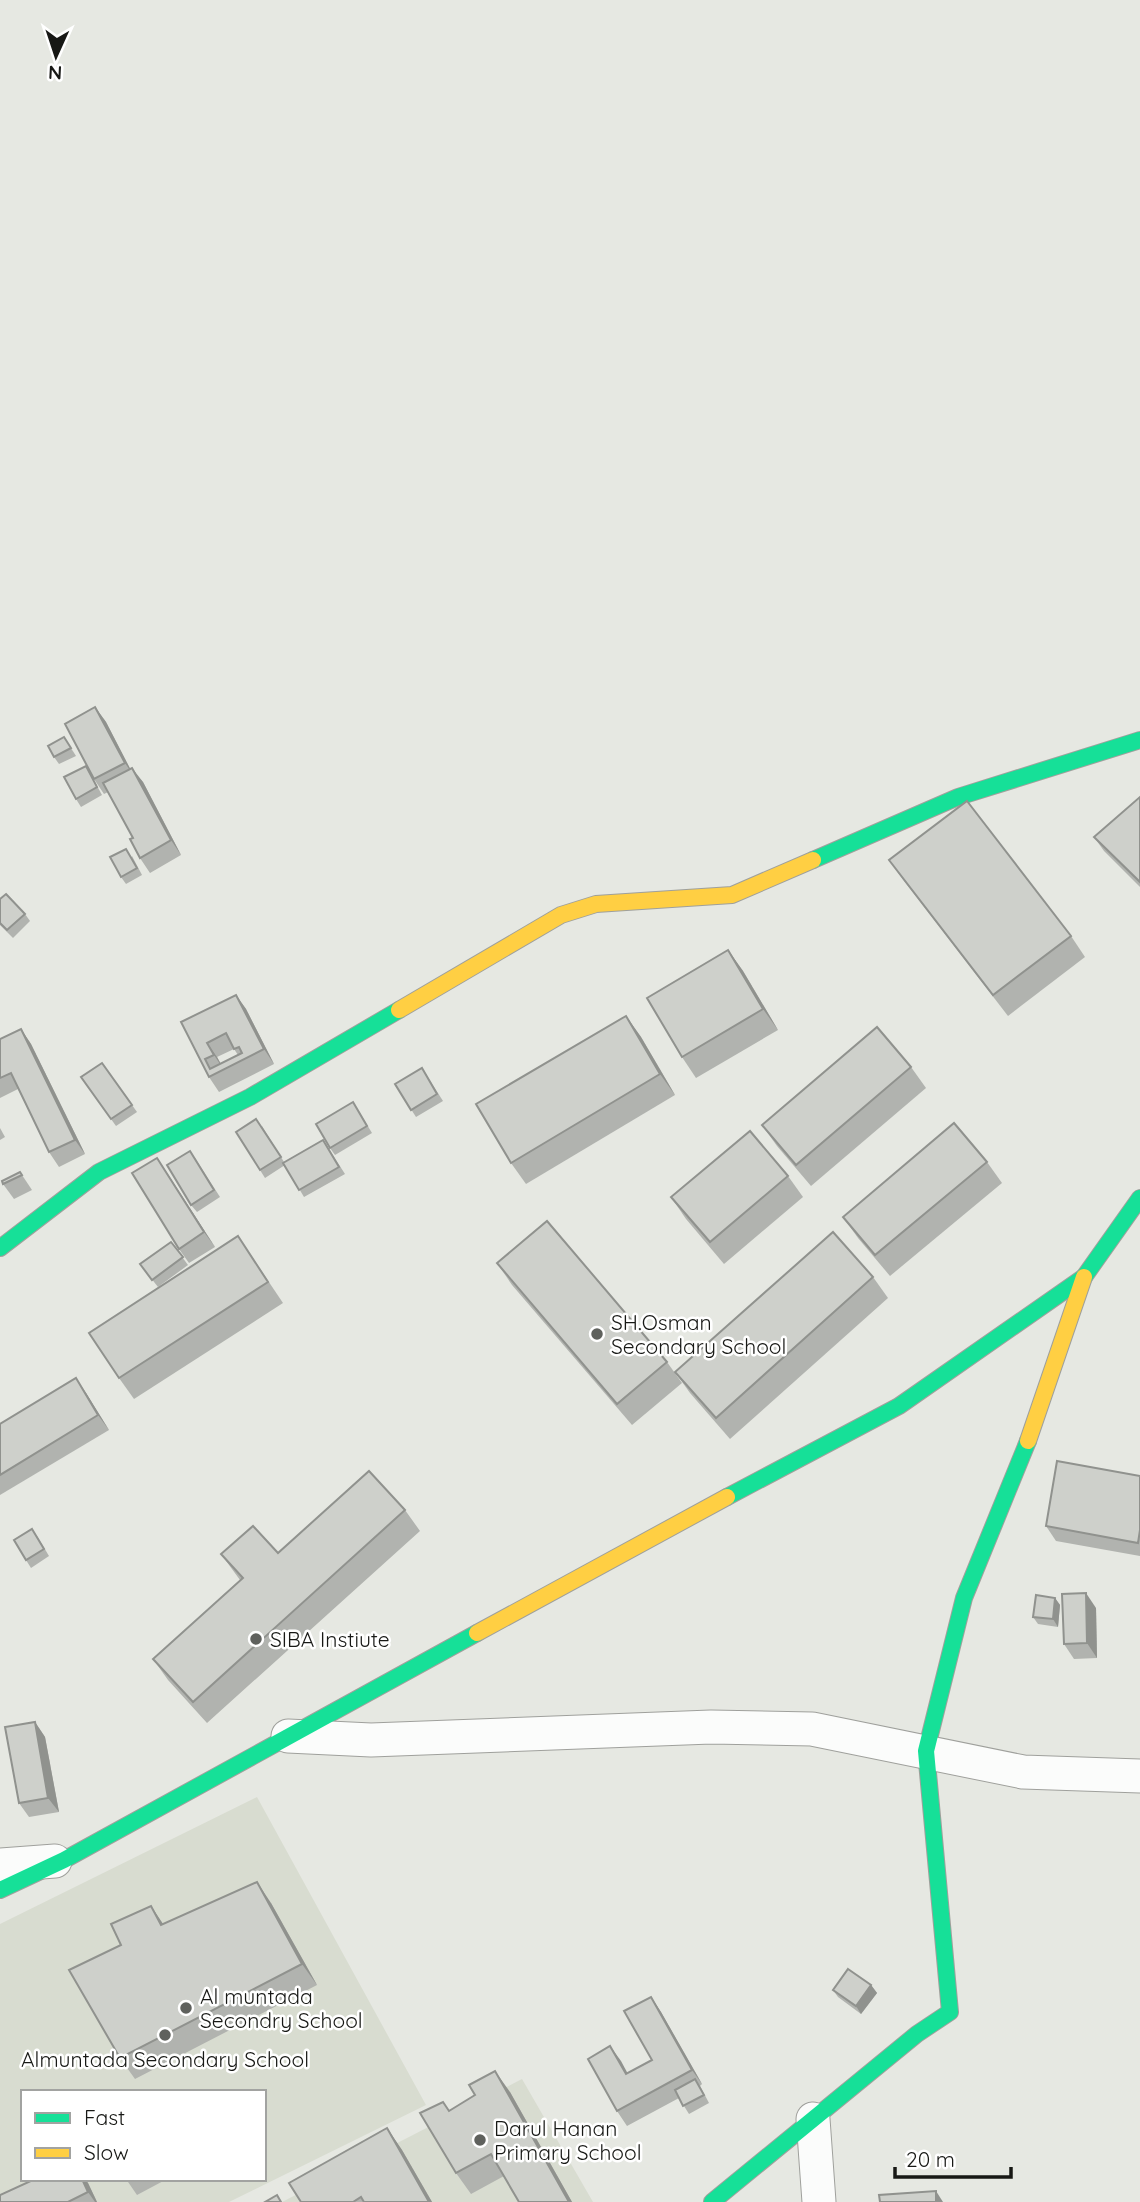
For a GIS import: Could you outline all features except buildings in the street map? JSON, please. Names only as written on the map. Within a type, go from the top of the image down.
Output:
[{"type":"street","points":[[0,1248],[99,1172],[250,1097],[561,915],[596,904],[732,895],[958,797],[1140,740]]},
{"type":"street","points":[[712,2202],[917,2034],[950,2012],[926,1751],[964,1598],[1023,1455],[1084,1277],[1140,1198]]},
{"type":"street","points":[[0,1890],[64,1860],[618,1555],[899,1406],[1084,1277]]},
{"type":"street","points":[[288,1736],[371,1740],[711,1727],[812,1729],[1023,1772],[1140,1776]]},
{"type":"street","points":[[0,1865],[64,1860]]},
{"type":"street","points":[[813,2119],[819,2202]]},
{"type":"shaded area","name":"Al muntada Secondry School","points":[[257,1797],[426,2105],[229,2202],[0,2202],[0,1924]]},
{"type":"shaded area","name":"Darul Hanan Primary School","points":[[522,2079],[593,2202],[282,2202]]},
{"type":"traffic: fast","points":[[813,860],[958,797],[1140,740]]},
{"type":"traffic: fast","points":[[0,1248],[99,1172],[250,1097],[399,1010]]},
{"type":"traffic: fast","points":[[727,1497],[899,1406],[1084,1277],[1140,1198]]},
{"type":"traffic: fast","points":[[712,2202],[917,2034],[950,2012],[926,1751],[964,1598],[1028,1441]]},
{"type":"traffic: fast","points":[[0,1890],[64,1860],[477,1633]]},
{"type":"traffic: slow","points":[[399,1010],[561,915],[596,904],[732,895],[813,860]]},
{"type":"traffic: slow","points":[[1028,1441],[1084,1277]]},
{"type":"traffic: slow","points":[[477,1633],[727,1497]]},
{"type":"place","name":"SH.Osman Secondary School","points":[[597,1334]]},
{"type":"place","name":"SIBA Instiute","points":[[256,1639]]},
{"type":"place","name":"Al muntada Secondry School","points":[[186,2008]]},
{"type":"place","name":"Almuntada Secondary School","points":[[165,2035]]},
{"type":"place","name":"Darul Hanan Primary School","points":[[480,2140]]}]
